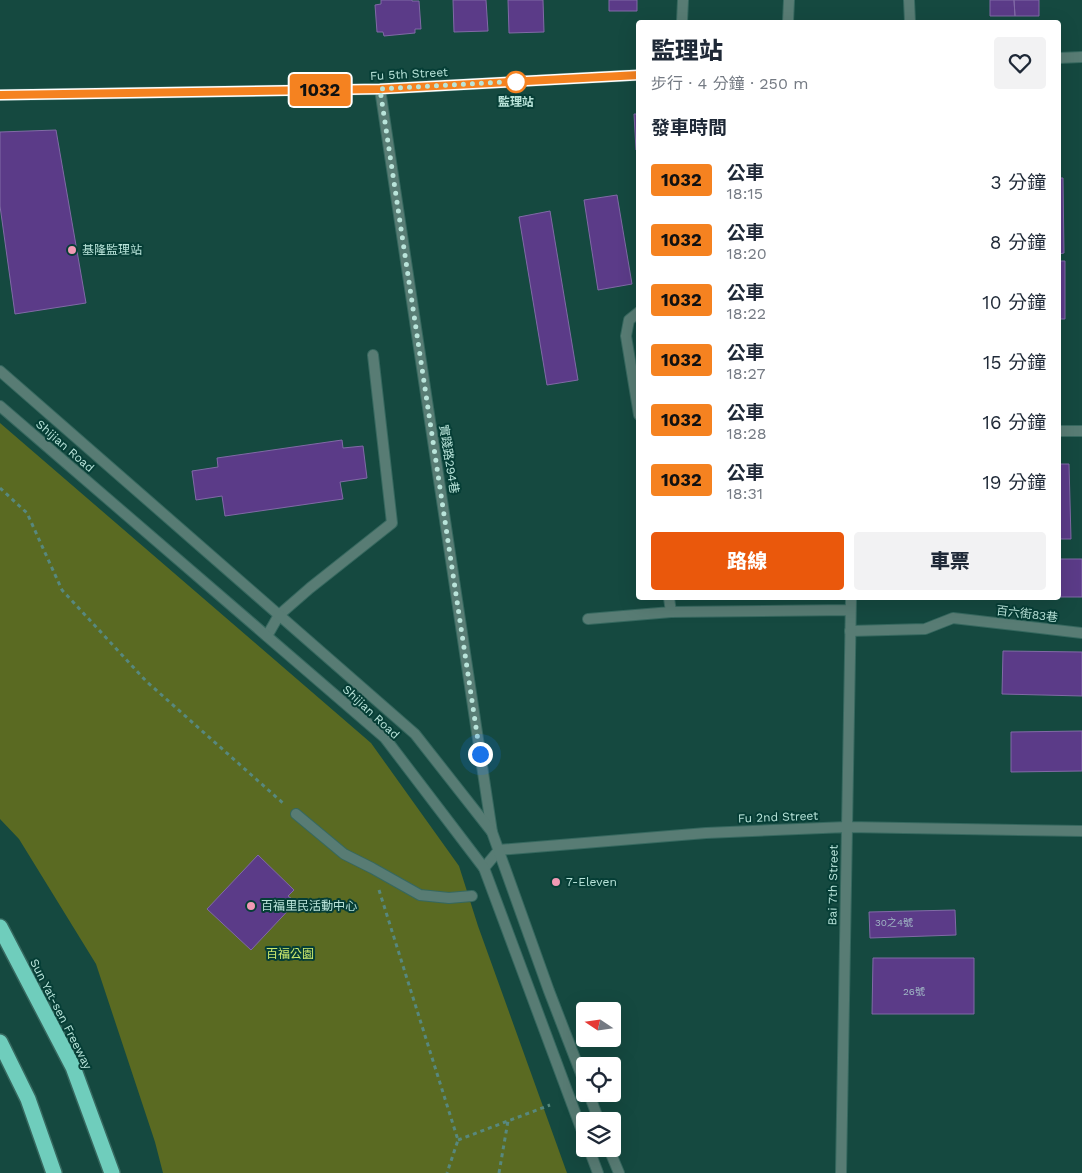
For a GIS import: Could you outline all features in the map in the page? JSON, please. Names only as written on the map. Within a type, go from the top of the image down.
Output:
[{"type":"highway","name":"Sun Yat-sen Freeway","points":[[0,927],[73,1067],[112,1173]]},
{"type":"highway","points":[[0,1042],[28,1099],[54,1173]]},
{"type":"street","points":[[682,20],[683,0]]},
{"type":"street","points":[[788,20],[789,0]]},
{"type":"street","points":[[909,0],[910,20]]},
{"type":"street","points":[[1061,58],[1082,57]]},
{"type":"street","name":"Fu 5th Street","points":[[0,95],[380,89],[636,75]]},
{"type":"street","name":"實踐路294巷","points":[[380,89],[492,832]]},
{"type":"street","points":[[636,314],[629,320],[626,336],[636,397]]},
{"type":"street","points":[[267,636],[279,615],[392,522],[373,355]]},
{"type":"street","name":"Shijian Road","points":[[0,371],[415,734],[492,832],[576,1061]]},
{"type":"street","name":"Shijian Road","points":[[0,406],[385,738],[484,868],[576,1115]]},
{"type":"street","points":[[1061,431],[1082,431]]},
{"type":"street","points":[[669,600],[671,612]]},
{"type":"street","name":"Bai 7th Street","points":[[841,1173],[851,600]]},
{"type":"street","points":[[588,619],[671,612],[850,610]]},
{"type":"street","name":"百六街83巷","points":[[850,631],[925,629],[953,618],[1082,633]]},
{"type":"street","points":[[296,814],[344,854],[420,895],[449,898],[472,896]]},
{"type":"street","name":"Fu 2nd Street","points":[[498,850],[706,833],[847,827],[1082,831]]},
{"type":"street","points":[[484,868],[498,850]]},
{"type":"street","points":[[592,1157],[598,1173]]},
{"type":"street","points":[[613,1157],[619,1173]]},
{"type":"path","points":[[0,488],[27,513],[62,590],[146,681],[296,814]]},
{"type":"path","points":[[372,868],[458,1140],[446,1173]]},
{"type":"path","points":[[458,1140],[550,1105]]},
{"type":"path","points":[[499,1173],[508,1120]]},
{"type":"green space","name":"百福公園","points":[[0,423],[371,743],[459,866],[478,926],[567,1173],[163,1173],[155,1142],[96,964],[19,839],[0,819]]},
{"type":"building","points":[[381,0],[419,1],[421,29],[415,29],[415,33],[384,36],[383,32],[377,32],[375,5],[381,4]]},
{"type":"building","points":[[453,0],[486,0],[488,31],[454,32]]},
{"type":"building","points":[[508,0],[543,0],[544,32],[509,33]]},
{"type":"building","points":[[609,0],[637,0],[637,11],[609,11]]},
{"type":"building","points":[[990,0],[1014,0],[1015,16],[990,16]]},
{"type":"building","points":[[1014,0],[1039,0],[1039,16],[1015,16]]},
{"type":"building","points":[[634,114],[636,114],[636,150]]},
{"type":"building","points":[[56,130],[86,303],[15,314],[0,206],[0,132]]},
{"type":"building","points":[[1061,178],[1063,178],[1064,253],[1061,254]]},
{"type":"building","points":[[617,195],[632,284],[598,290],[584,200]]},
{"type":"building","points":[[550,211],[578,380],[547,385],[519,217]]},
{"type":"building","points":[[1061,261],[1065,261],[1065,319],[1061,319]]},
{"type":"building","points":[[342,440],[343,448],[363,446],[367,478],[340,482],[343,499],[225,516],[222,496],[196,500],[192,471],[218,467],[217,458]]},
{"type":"building","points":[[1061,464],[1069,464],[1071,539],[1061,539]]},
{"type":"building","points":[[1061,559],[1082,559],[1082,597],[1061,597]]},
{"type":"building","points":[[1003,651],[1082,652],[1082,696],[1002,694]]},
{"type":"building","points":[[1082,731],[1082,771],[1011,772],[1011,732]]},
{"type":"building","name":"百福里民活動中心","points":[[258,855],[294,890],[288,896],[296,902],[251,950],[207,909]]},
{"type":"building","points":[[955,910],[956,935],[870,938],[869,912]]},
{"type":"building","points":[[873,958],[974,958],[974,1014],[872,1014]]},
{"type":"bus line","name":"1032","points":[[0,95],[380,89],[636,75]]},
{"type":"place","name":"監理站","points":[[516,82]]},
{"type":"place","name":"基隆監理站","points":[[72,250]]},
{"type":"place","name":"7-Eleven","points":[[556,882]]},
{"type":"place","name":"百福里民活動中心","points":[[251,906]]},
{"type":"route","points":[[480,754],[380,89],[519,81],[516,82]]}]
